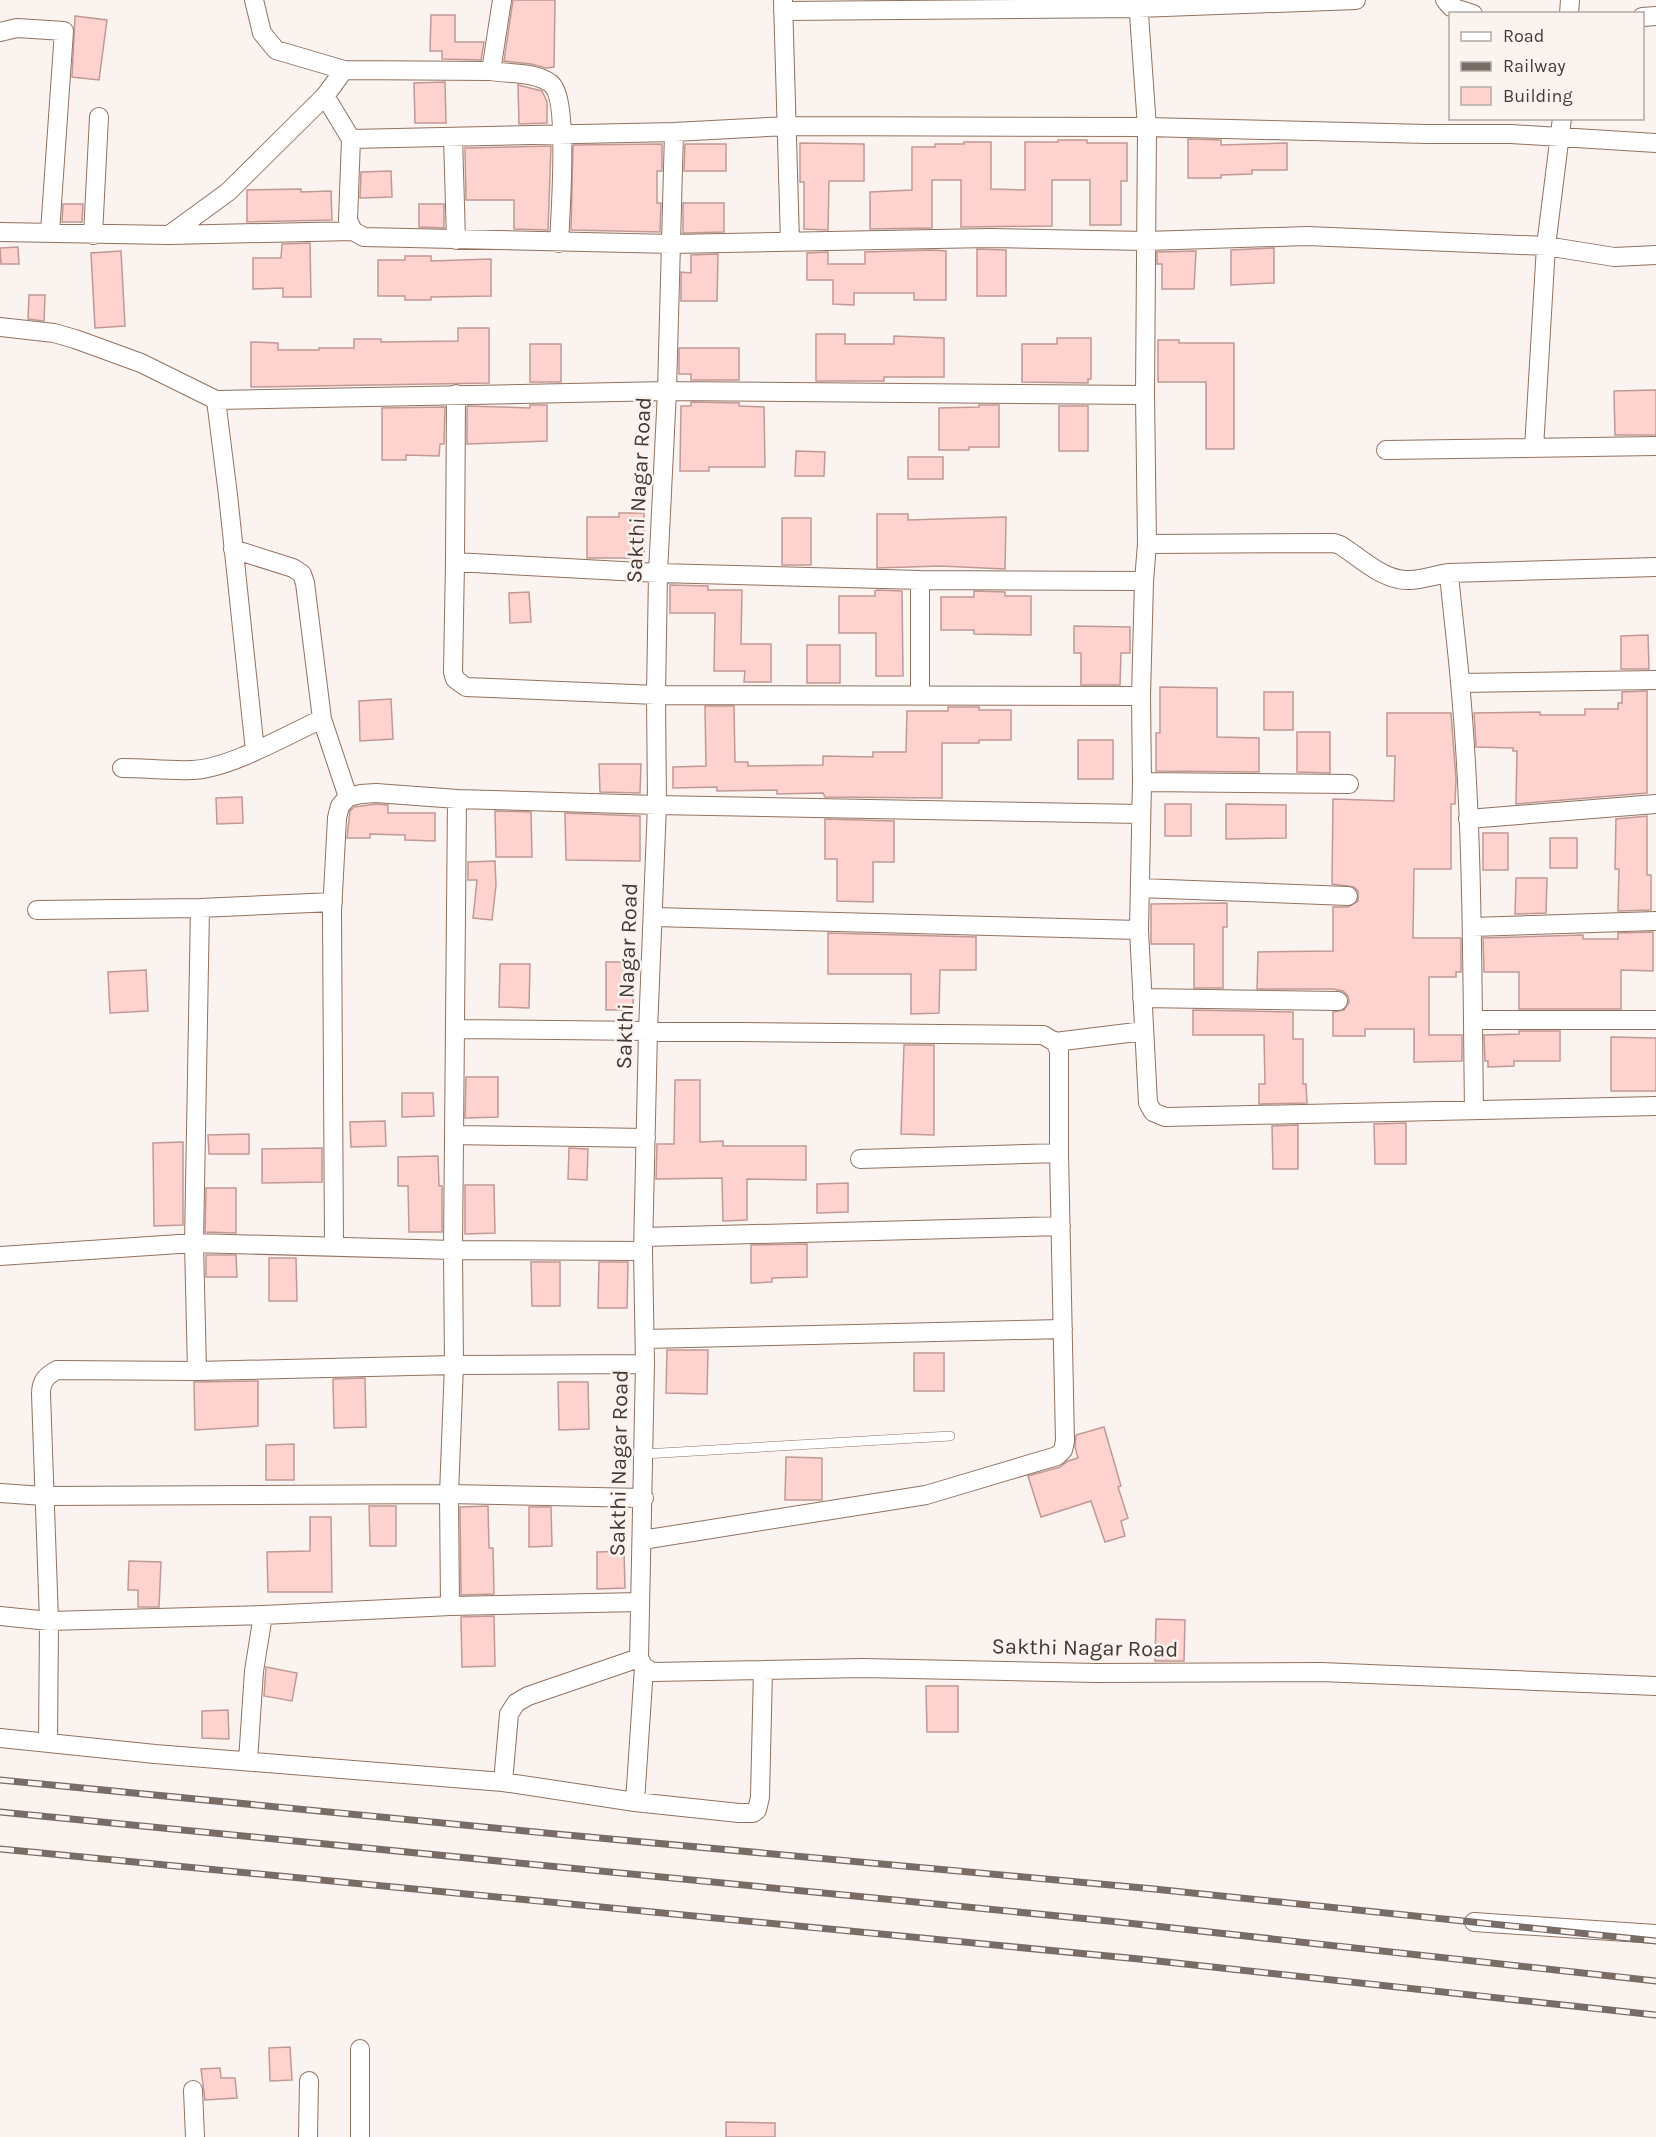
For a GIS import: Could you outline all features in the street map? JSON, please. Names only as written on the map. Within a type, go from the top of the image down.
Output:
[{"type":"street","points":[[254,0],[262,33],[276,50],[344,70],[491,71],[539,77],[553,84],[560,100],[563,135],[559,243]]},
{"type":"street","points":[[491,71],[502,0]]},
{"type":"street","points":[[790,242],[783,5],[1138,4],[1356,0]]},
{"type":"street","points":[[1445,0],[1451,7],[1467,12]]},
{"type":"street","points":[[1138,4],[1147,127],[1145,395],[1147,544],[1141,696],[1139,930],[1148,1103],[1153,1112],[1165,1117],[1656,1106]]},
{"type":"street","points":[[0,32],[17,28],[64,31],[50,232]]},
{"type":"street","points":[[169,235],[228,192],[325,96],[344,70]]},
{"type":"street","points":[[325,96],[351,140],[348,220],[352,231]]},
{"type":"street","points":[[93,235],[99,117]]},
{"type":"street","points":[[351,140],[674,132],[786,126],[1561,128],[1656,143]]},
{"type":"street","points":[[1534,448],[1546,246],[1561,128]]},
{"type":"street","name":"Sakthi Nagar Road","points":[[674,132],[667,391],[658,573],[657,805],[643,1244],[645,1364],[644,1498],[640,1602],[642,1663],[652,1672],[863,1668],[1096,1673],[1322,1672],[1656,1686]]},
{"type":"street","points":[[453,137],[456,240]]},
{"type":"street","points":[[0,232],[169,235],[352,231],[364,237],[672,244],[988,238],[1146,241],[1307,236],[1546,246],[1614,257],[1656,255]]},
{"type":"street","points":[[0,327],[54,333],[75,339],[141,363],[216,400],[667,391],[1145,395]]},
{"type":"street","points":[[456,394],[453,672],[455,679],[466,687],[656,695],[1141,696]]},
{"type":"street","points":[[216,400],[255,751]]},
{"type":"street","points":[[1386,450],[1656,446]]},
{"type":"street","points":[[1147,544],[1334,543],[1375,569],[1394,578],[1410,580],[1449,573],[1656,567]]},
{"type":"street","points":[[233,549],[293,568],[302,574],[322,719],[348,797]]},
{"type":"street","points":[[455,562],[658,573],[920,580],[1144,581]]},
{"type":"street","points":[[1449,573],[1461,683],[1468,819],[1474,1110]]},
{"type":"street","points":[[920,580],[920,696]]},
{"type":"street","points":[[1461,683],[1656,680]]},
{"type":"street","points":[[122,768],[193,770],[214,767],[255,751],[322,719]]},
{"type":"street","points":[[1142,782],[1350,784]]},
{"type":"street","points":[[334,1245],[333,902],[337,818],[340,806],[348,797],[376,793],[457,799],[657,805],[1141,814]]},
{"type":"street","points":[[450,1606],[449,1494],[454,1365],[457,799]]},
{"type":"street","points":[[1468,819],[1656,804]]},
{"type":"street","points":[[1140,888],[1348,896]]},
{"type":"street","points":[[37,910],[200,908],[333,902]]},
{"type":"street","points":[[197,1371],[194,1243],[200,908]]},
{"type":"street","points":[[654,917],[1139,930]]},
{"type":"street","points":[[1472,927],[1656,921]]},
{"type":"street","points":[[1142,998],[1338,1001]]},
{"type":"street","points":[[1473,1020],[1656,1020]]},
{"type":"street","points":[[456,1029],[1043,1035],[1055,1041],[1144,1031]]},
{"type":"street","points":[[642,1540],[926,1495],[1057,1456],[1063,1450],[1065,1441],[1059,1051],[1055,1041]]},
{"type":"street","points":[[454,1135],[646,1138]]},
{"type":"street","points":[[860,1159],[1059,1153]]},
{"type":"street","points":[[0,1256],[194,1243],[453,1250],[1061,1226]]},
{"type":"street","points":[[645,1339],[1063,1329]]},
{"type":"street","points":[[48,1743],[49,1621],[41,1386],[43,1380],[50,1374],[57,1370],[197,1371],[454,1365],[645,1364]]},
{"type":"street","points":[[0,1493],[44,1496],[449,1494],[644,1498]]},
{"type":"street","points":[[0,1616],[49,1621],[263,1615],[450,1606],[640,1602]]},
{"type":"street","points":[[248,1761],[254,1671],[263,1615]]},
{"type":"street","points":[[503,1782],[509,1714],[516,1703],[528,1696],[642,1663],[635,1802]]},
{"type":"street","points":[[0,1738],[503,1782],[635,1802],[739,1813],[753,1812],[757,1810],[760,1797],[763,1670]]},
{"type":"street","points":[[1474,1922],[1656,1934]]},
{"type":"street","points":[[360,2049],[360,2137]]},
{"type":"street","points":[[308,2137],[309,2081]]},
{"type":"street","points":[[193,2090],[195,2137]]},
{"type":"lane","points":[[644,1454],[950,1436]]},
{"type":"building","points":[[513,0],[555,0],[554,67],[546,68],[504,61]]},
{"type":"building","points":[[431,15],[455,15],[455,42],[484,42],[481,60],[442,59],[442,51],[430,51]]},
{"type":"building","points":[[75,16],[107,20],[99,80],[72,77]]},
{"type":"building","points":[[445,82],[446,123],[415,123],[414,83]]},
{"type":"building","points":[[518,85],[542,91],[547,102],[547,123],[519,124]]},
{"type":"building","points":[[1188,139],[1221,140],[1221,145],[1287,143],[1287,170],[1252,170],[1252,174],[1221,175],[1221,178],[1188,178]]},
{"type":"building","points":[[1058,140],[1127,143],[1127,181],[1121,181],[1121,225],[1090,225],[1090,180],[1052,180],[1052,226],[961,227],[961,180],[932,180],[932,228],[870,229],[870,192],[912,190],[912,147],[991,142],[991,189],[1025,190],[1025,142],[1058,142]]},
{"type":"building","points":[[800,143],[864,144],[864,181],[829,181],[828,230],[804,229],[804,182],[800,182]]},
{"type":"building","points":[[662,144],[662,171],[657,171],[657,203],[661,203],[660,232],[571,230],[573,145]]},
{"type":"building","points":[[685,144],[726,144],[726,171],[684,171]]},
{"type":"building","points":[[551,146],[548,230],[514,229],[514,200],[466,200],[465,148]]},
{"type":"building","points":[[391,171],[392,197],[360,198],[361,172]]},
{"type":"building","points":[[301,189],[301,192],[331,191],[332,220],[247,222],[247,190]]},
{"type":"building","points":[[683,203],[724,203],[724,232],[683,233]]},
{"type":"building","points":[[63,204],[83,204],[82,222],[62,222]]},
{"type":"building","points":[[419,204],[444,204],[444,228],[419,227]]},
{"type":"building","points":[[310,243],[311,297],[283,297],[283,288],[253,289],[253,258],[281,258],[282,244]]},
{"type":"building","points":[[18,247],[19,264],[1,264],[0,248]]},
{"type":"building","points":[[1274,248],[1274,283],[1231,285],[1231,250]]},
{"type":"building","points":[[977,249],[1006,250],[1006,296],[977,296]]},
{"type":"building","points":[[121,251],[125,326],[95,328],[91,253]]},
{"type":"building","points":[[946,251],[946,300],[914,300],[914,293],[854,293],[854,305],[833,304],[833,280],[807,280],[807,253],[828,252],[828,264],[865,264],[865,252]]},
{"type":"building","points":[[1196,251],[1194,289],[1162,289],[1162,264],[1157,264],[1157,252]]},
{"type":"building","points":[[718,254],[717,301],[681,301],[681,272],[691,273],[691,255]]},
{"type":"building","points":[[405,256],[431,256],[431,261],[491,259],[491,296],[405,300],[405,296],[378,296],[378,260],[405,260]]},
{"type":"building","points":[[29,295],[45,295],[44,321],[28,319]]},
{"type":"building","points":[[458,328],[489,328],[489,383],[251,387],[251,342],[278,343],[278,350],[319,350],[319,348],[354,348],[354,339],[381,339],[381,342],[458,341]]},
{"type":"building","points":[[816,334],[845,334],[845,344],[894,344],[894,336],[944,338],[944,377],[884,377],[884,381],[816,381]]},
{"type":"building","points":[[1057,338],[1091,338],[1091,379],[1088,379],[1088,383],[1022,382],[1022,344],[1057,344]]},
{"type":"building","points":[[1158,340],[1179,340],[1179,343],[1234,343],[1234,449],[1206,449],[1206,382],[1158,382]]},
{"type":"building","points":[[530,344],[561,344],[561,382],[530,382]]},
{"type":"building","points":[[679,348],[739,348],[739,380],[691,380],[691,374],[679,374]]},
{"type":"building","points":[[1656,390],[1656,435],[1615,435],[1614,391]]},
{"type":"building","points":[[691,402],[739,403],[739,406],[764,407],[765,467],[709,467],[709,471],[680,471],[681,406],[691,406]]},
{"type":"building","points":[[530,405],[547,405],[547,441],[467,444],[467,406],[530,408]]},
{"type":"building","points":[[979,405],[999,405],[999,447],[939,450],[939,408],[979,407]]},
{"type":"building","points":[[1059,406],[1088,406],[1088,451],[1059,451]]},
{"type":"building","points":[[445,407],[444,444],[440,444],[439,456],[406,455],[406,460],[382,460],[382,408]]},
{"type":"building","points":[[796,451],[825,452],[824,476],[795,476]]},
{"type":"building","points":[[908,457],[943,457],[943,479],[908,479]]},
{"type":"building","points":[[619,513],[644,513],[644,558],[587,558],[587,517],[619,517]]},
{"type":"building","points":[[877,514],[908,514],[908,520],[1006,517],[1005,569],[940,566],[877,568]]},
{"type":"building","points":[[782,518],[811,518],[811,565],[782,565]]},
{"type":"building","points":[[670,585],[708,586],[708,590],[742,590],[741,644],[771,644],[771,682],[744,682],[745,671],[714,671],[715,613],[670,613]]},
{"type":"building","points":[[877,590],[902,591],[903,676],[876,676],[876,633],[839,633],[839,596],[875,596]]},
{"type":"building","points":[[974,591],[1005,592],[1005,596],[1031,596],[1031,635],[974,634],[974,630],[941,630],[941,597],[974,597]]},
{"type":"building","points":[[529,592],[531,622],[510,623],[509,593]]},
{"type":"building","points":[[1074,626],[1130,627],[1130,653],[1121,653],[1120,685],[1081,685],[1081,653],[1074,653]]},
{"type":"building","points":[[1648,635],[1649,669],[1621,669],[1621,636]]},
{"type":"building","points":[[807,645],[840,645],[840,683],[807,683]]},
{"type":"building","points":[[1160,687],[1217,688],[1217,737],[1259,738],[1259,772],[1156,771],[1156,733],[1160,733]]},
{"type":"building","points":[[1647,691],[1647,793],[1516,804],[1517,751],[1513,751],[1513,748],[1476,747],[1474,713],[1540,712],[1540,715],[1585,715],[1585,709],[1618,709],[1618,703],[1622,703],[1622,692]]},
{"type":"building","points":[[1264,692],[1293,692],[1293,730],[1264,730]]},
{"type":"building","points":[[391,699],[393,739],[360,741],[359,701]]},
{"type":"building","points":[[705,706],[734,706],[735,762],[748,762],[748,766],[823,765],[823,756],[873,757],[873,752],[906,752],[907,711],[948,711],[948,707],[1011,710],[1011,740],[942,743],[942,798],[825,797],[823,793],[777,794],[777,790],[717,791],[717,787],[673,788],[673,767],[706,766]]},
{"type":"building","points":[[1387,713],[1451,713],[1456,779],[1455,804],[1451,804],[1451,869],[1414,869],[1413,938],[1461,938],[1461,972],[1456,972],[1456,977],[1429,977],[1429,1035],[1462,1035],[1462,1061],[1414,1062],[1414,1029],[1365,1029],[1365,1036],[1333,1036],[1333,1012],[1344,1010],[1349,1002],[1348,996],[1343,991],[1257,989],[1258,952],[1333,951],[1333,907],[1348,907],[1358,901],[1358,891],[1354,887],[1332,884],[1333,799],[1394,801],[1395,756],[1387,756]]},
{"type":"building","points":[[1297,732],[1330,732],[1330,773],[1297,772]]},
{"type":"building","points":[[1078,740],[1113,740],[1113,779],[1078,779]]},
{"type":"building","points":[[599,764],[641,764],[640,793],[600,792]]},
{"type":"building","points":[[242,797],[243,823],[217,824],[216,798]]},
{"type":"building","points":[[1165,804],[1191,804],[1191,836],[1165,836]]},
{"type":"building","points":[[1226,804],[1286,805],[1286,838],[1226,839]]},
{"type":"building","points":[[388,805],[388,813],[435,813],[435,841],[405,840],[405,835],[370,834],[370,838],[347,838],[350,811],[354,807]]},
{"type":"building","points":[[495,811],[531,812],[532,857],[496,857]]},
{"type":"building","points":[[565,813],[640,816],[640,861],[566,860]]},
{"type":"building","points":[[1647,816],[1647,875],[1651,875],[1651,910],[1618,911],[1619,869],[1615,869],[1616,819]]},
{"type":"building","points":[[825,819],[894,821],[894,862],[873,862],[873,902],[837,901],[837,859],[825,859]]},
{"type":"building","points":[[1483,833],[1508,833],[1508,870],[1483,870]]},
{"type":"building","points":[[1550,838],[1577,838],[1577,868],[1550,868]]},
{"type":"building","points":[[495,861],[496,885],[492,920],[473,918],[477,880],[468,880],[468,862]]},
{"type":"building","points":[[1516,878],[1547,878],[1546,913],[1515,914]]},
{"type":"building","points":[[1227,903],[1227,927],[1223,927],[1223,988],[1194,988],[1194,944],[1151,944],[1151,904]]},
{"type":"building","points":[[1653,932],[1653,971],[1621,970],[1621,1009],[1519,1009],[1519,972],[1484,972],[1483,938],[1583,935],[1583,939],[1618,939],[1618,933]]},
{"type":"building","points":[[828,933],[976,937],[976,970],[940,970],[939,1013],[911,1014],[911,974],[828,974]]},
{"type":"building","points":[[606,962],[633,962],[633,1010],[606,1010]]},
{"type":"building","points":[[500,964],[530,964],[529,1008],[499,1007]]},
{"type":"building","points":[[146,970],[148,1011],[110,1013],[108,972]]},
{"type":"building","points":[[1193,1010],[1293,1012],[1293,1039],[1303,1039],[1303,1084],[1306,1084],[1307,1103],[1259,1104],[1259,1084],[1265,1084],[1264,1035],[1193,1035]]},
{"type":"building","points":[[1519,1031],[1560,1031],[1560,1061],[1514,1061],[1514,1066],[1488,1067],[1488,1061],[1485,1061],[1484,1035],[1519,1034]]},
{"type":"building","points":[[1611,1037],[1656,1038],[1656,1091],[1611,1091]]},
{"type":"building","points":[[904,1045],[934,1045],[934,1135],[901,1134]]},
{"type":"building","points":[[466,1077],[498,1077],[498,1117],[465,1118]]},
{"type":"building","points":[[675,1080],[700,1080],[700,1142],[723,1141],[723,1146],[806,1146],[806,1180],[747,1179],[747,1220],[723,1221],[722,1178],[656,1179],[657,1144],[674,1144]]},
{"type":"building","points":[[402,1093],[433,1093],[434,1116],[402,1117]]},
{"type":"building","points":[[385,1121],[386,1146],[351,1147],[350,1122]]},
{"type":"building","points":[[1406,1123],[1406,1164],[1375,1164],[1374,1124]]},
{"type":"building","points":[[1298,1125],[1298,1169],[1273,1169],[1272,1126]]},
{"type":"building","points":[[249,1134],[249,1154],[209,1154],[208,1135]]},
{"type":"building","points":[[183,1142],[183,1225],[154,1226],[153,1143]]},
{"type":"building","points":[[322,1148],[322,1182],[262,1183],[262,1149]]},
{"type":"building","points":[[569,1148],[588,1149],[587,1180],[568,1179]]},
{"type":"building","points":[[438,1156],[439,1186],[442,1186],[442,1232],[409,1232],[408,1186],[398,1186],[398,1157]]},
{"type":"building","points":[[848,1183],[848,1212],[817,1213],[817,1184]]},
{"type":"building","points":[[465,1185],[494,1185],[495,1233],[465,1234]]},
{"type":"building","points":[[206,1188],[236,1188],[236,1233],[205,1232]]},
{"type":"building","points":[[807,1244],[807,1277],[772,1278],[772,1282],[751,1283],[751,1245]]},
{"type":"building","points":[[206,1255],[236,1255],[237,1277],[206,1277]]},
{"type":"building","points":[[269,1258],[296,1258],[297,1301],[269,1301]]},
{"type":"building","points":[[531,1262],[560,1262],[560,1306],[532,1306]]},
{"type":"building","points":[[599,1262],[628,1262],[627,1308],[598,1308]]},
{"type":"building","points":[[667,1350],[708,1350],[707,1394],[666,1393]]},
{"type":"building","points":[[914,1353],[944,1353],[944,1391],[914,1391]]},
{"type":"building","points":[[365,1378],[366,1427],[334,1428],[333,1379]]},
{"type":"building","points":[[258,1381],[258,1426],[195,1430],[194,1382]]},
{"type":"building","points":[[558,1382],[588,1382],[589,1429],[559,1430]]},
{"type":"building","points":[[1104,1427],[1128,1518],[1121,1521],[1125,1536],[1105,1542],[1091,1501],[1041,1517],[1028,1476],[1060,1467],[1078,1458],[1075,1447],[1076,1435]]},
{"type":"building","points":[[294,1444],[294,1480],[266,1480],[266,1445]]},
{"type":"building","points":[[786,1457],[822,1458],[822,1500],[785,1500]]},
{"type":"building","points":[[369,1506],[396,1506],[396,1546],[370,1546]]},
{"type":"building","points":[[488,1506],[489,1548],[493,1548],[494,1594],[461,1595],[460,1507]]},
{"type":"building","points":[[529,1507],[551,1507],[552,1546],[529,1547]]},
{"type":"building","points":[[310,1517],[331,1517],[332,1592],[268,1592],[267,1552],[310,1551]]},
{"type":"building","points":[[624,1551],[625,1588],[597,1589],[597,1552]]},
{"type":"building","points":[[129,1561],[161,1562],[159,1607],[138,1607],[138,1590],[128,1590]]},
{"type":"building","points":[[494,1616],[495,1666],[462,1667],[461,1617]]},
{"type":"building","points":[[1156,1619],[1185,1620],[1184,1661],[1155,1661]]},
{"type":"building","points":[[266,1667],[297,1673],[292,1701],[264,1696]]},
{"type":"building","points":[[926,1686],[958,1686],[958,1732],[927,1732]]},
{"type":"building","points":[[228,1710],[229,1739],[202,1738],[202,1711]]},
{"type":"building","points":[[290,2047],[292,2080],[270,2081],[269,2048]]},
{"type":"building","points":[[220,2068],[221,2078],[235,2078],[237,2098],[205,2100],[201,2069]]},
{"type":"building","points":[[726,2122],[775,2123],[775,2137],[726,2137]]},
{"type":"railway","points":[[0,1780],[1154,1889],[1656,1941]]},
{"type":"railway","points":[[0,1812],[1109,1921],[1656,1981]]},
{"type":"railway","points":[[0,1849],[1139,1959],[1656,2015]]}]
